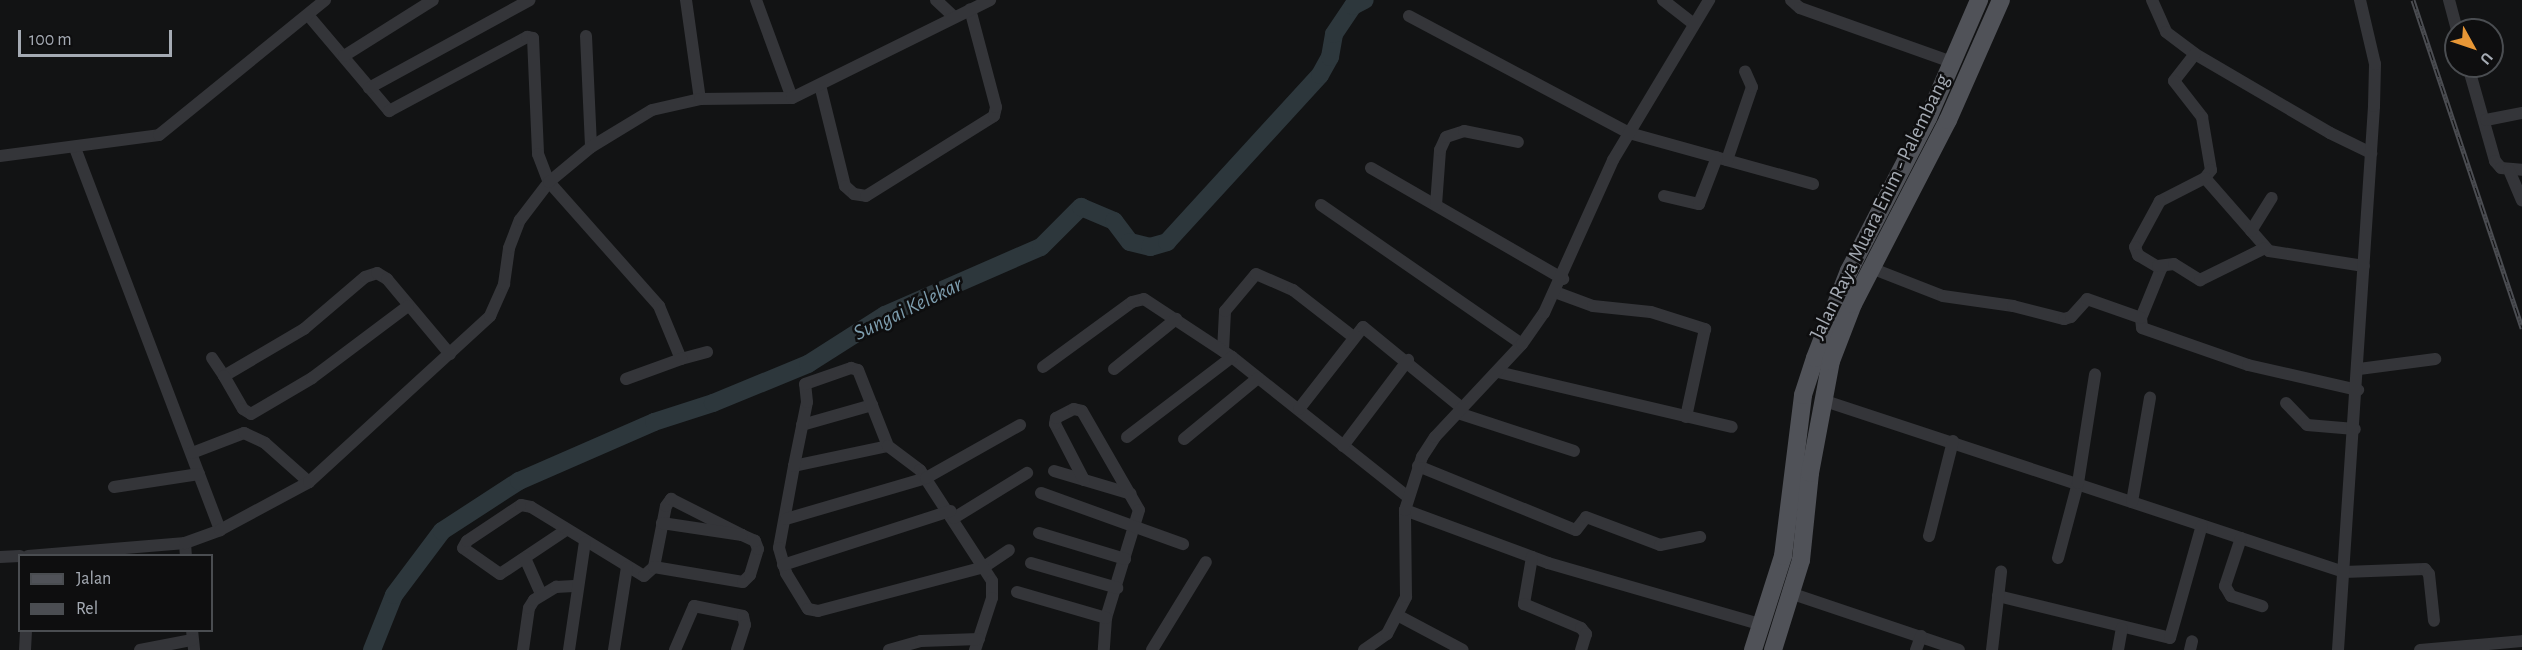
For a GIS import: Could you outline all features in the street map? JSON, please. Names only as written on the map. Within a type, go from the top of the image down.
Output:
[{"type":"main road","name":"Jalan Raya Muara Enim - Palembang","points":[[1753,650],[1784,556],[1803,395],[1815,358],[1846,279],[1952,62],[1979,0]]},
{"type":"main road","name":"Jalan Raya Muara Enim - Palembang","points":[[1773,650],[1793,594],[1801,560],[1822,400],[1844,325],[1948,120],[2001,0]]},
{"type":"street","points":[[0,156],[75,148],[159,135],[325,0]]},
{"type":"street","points":[[344,56],[433,0]]},
{"type":"street","points":[[369,88],[530,0]]},
{"type":"street","points":[[686,0],[700,99]]},
{"type":"street","points":[[756,0],[792,98]]},
{"type":"street","points":[[936,0],[954,17]]},
{"type":"street","points":[[68,554],[186,549],[309,482],[490,316],[499,302],[509,248],[520,220],[549,182],[591,147],[652,110],[700,99],[792,98],[990,0]]},
{"type":"street","points":[[1663,0],[1694,24]]},
{"type":"street","points":[[1364,650],[1387,633],[1399,616],[1407,588],[1405,510],[1407,496],[1418,466],[1435,437],[1522,344],[1555,292],[1563,279],[1587,215],[1629,133],[1709,0]]},
{"type":"street","points":[[1791,0],[1800,9],[1952,62]]},
{"type":"street","points":[[2152,0],[2166,32],[2194,54],[2330,134],[2371,153]]},
{"type":"street","points":[[2338,650],[2358,390],[2375,64],[2360,0]]},
{"type":"street","points":[[2449,0],[2454,18]]},
{"type":"street","points":[[820,86],[845,186],[854,194],[866,196],[994,116],[996,107],[970,9]]},
{"type":"street","points":[[308,15],[344,56],[386,110],[392,111],[527,37],[533,38],[538,154],[549,182],[659,306],[681,359]]},
{"type":"street","points":[[1409,16],[1629,133],[1813,184]]},
{"type":"street","points":[[586,36],[591,147]]},
{"type":"street","points":[[2194,54],[2174,81],[2204,122],[2211,170],[2205,178],[2165,197],[2157,205],[2135,251],[2158,266],[2161,273],[2141,318],[2146,331],[2248,365],[2358,390]]},
{"type":"street","points":[[1664,196],[1699,204],[1722,159],[1752,87],[1744,71]]},
{"type":"street","points":[[2472,78],[2486,120],[2495,161],[2509,170],[2522,170]]},
{"type":"street","points":[[2486,120],[2522,113]]},
{"type":"street","points":[[1436,205],[1440,150],[1446,138],[1464,131],[1518,142]]},
{"type":"street","points":[[75,148],[220,530]]},
{"type":"street","points":[[1371,168],[1563,279]]},
{"type":"street","points":[[2509,170],[2522,200]]},
{"type":"street","points":[[2205,178],[2265,248],[2282,256],[2364,266]]},
{"type":"street","points":[[2251,231],[2272,198]]},
{"type":"street","points":[[1321,205],[1522,344]]},
{"type":"street","points":[[2158,266],[2174,264],[2200,280],[2265,248]]},
{"type":"street","points":[[1872,268],[1943,296],[2013,306],[2064,319],[2071,317],[2086,299],[2141,318]]},
{"type":"street","points":[[224,376],[304,329],[373,273],[384,276],[450,354]]},
{"type":"street","points":[[1227,354],[1225,310],[1256,274],[1293,290],[1352,336]]},
{"type":"street","points":[[1555,292],[1593,306],[1651,312],[1705,329],[1686,417]]},
{"type":"street","points":[[1043,367],[1138,299],[1149,301],[1227,354],[1407,496]]},
{"type":"street","points":[[212,358],[243,409],[251,414],[312,378],[408,306]]},
{"type":"street","points":[[1114,369],[1176,319]]},
{"type":"street","points":[[1299,409],[1352,336],[1367,327],[1408,360],[1460,410],[1574,451]]},
{"type":"street","points":[[626,379],[707,352]]},
{"type":"street","points":[[1127,437],[1227,354]]},
{"type":"street","points":[[2358,369],[2435,359]]},
{"type":"street","points":[[1343,446],[1408,360]]},
{"type":"street","points":[[889,650],[921,641],[977,644],[993,589],[984,567],[926,478],[888,446],[858,370],[851,368],[805,384],[807,402],[786,519],[779,544],[783,565],[806,606],[813,611],[984,567],[1009,550]]},
{"type":"street","points":[[1498,372],[1732,428]]},
{"type":"street","points":[[2058,558],[2078,483],[2095,374]]},
{"type":"street","points":[[1184,439],[1258,378]]},
{"type":"street","points":[[2132,502],[2150,398]]},
{"type":"street","points":[[1822,400],[1953,441],[2344,572],[2425,569],[2429,574],[2434,621]]},
{"type":"street","points":[[2286,403],[2307,425],[2355,429]]},
{"type":"street","points":[[802,425],[872,405]]},
{"type":"street","points":[[1084,480],[1055,424],[1056,418],[1074,409],[1082,411],[1139,510],[1106,618],[1104,650]]},
{"type":"street","points":[[786,519],[926,478],[1020,425]]},
{"type":"street","points":[[192,453],[244,432],[265,443],[309,482]]},
{"type":"street","points":[[1929,536],[1953,441]]},
{"type":"street","points":[[794,466],[888,446]]},
{"type":"street","points":[[1418,466],[1576,530],[1586,517],[1660,545],[1700,537]]},
{"type":"street","points":[[1054,471],[1131,494]]},
{"type":"street","points":[[114,487],[199,474]]},
{"type":"street","points":[[783,565],[952,515],[1027,474]]},
{"type":"street","points":[[1041,494],[1183,544]]},
{"type":"street","points":[[566,530],[500,574],[463,548],[467,541],[521,505],[566,530],[644,576],[654,567],[668,501],[676,499],[755,541],[758,549],[750,576],[743,582],[654,567]]},
{"type":"street","points":[[1405,510],[1532,557],[1661,598],[1763,625]]},
{"type":"street","points":[[662,523],[742,536]]},
{"type":"street","points":[[1998,596],[2121,628],[2172,637],[2202,525]]},
{"type":"street","points":[[1039,533],[1125,559]]},
{"type":"street","points":[[2241,538],[2225,586],[2231,596],[2262,606]]},
{"type":"street","points":[[569,650],[585,542]]},
{"type":"street","points":[[0,557],[18,556]]},
{"type":"street","points":[[1532,557],[1524,604],[1581,628],[1586,634],[1581,650]]},
{"type":"street","points":[[525,558],[541,594]]},
{"type":"street","points":[[1152,650],[1206,562]]},
{"type":"street","points":[[1031,563],[1117,588]]},
{"type":"street","points":[[614,650],[627,567]]},
{"type":"street","points":[[1992,650],[2001,572]]},
{"type":"street","points":[[523,650],[529,608],[541,594],[556,587],[578,586]]},
{"type":"street","points":[[1017,592],[1106,618]]},
{"type":"street","points":[[1793,594],[1959,650]]},
{"type":"street","points":[[675,650],[689,610],[694,606],[743,616],[746,625],[737,650]]},
{"type":"street","points":[[1399,616],[1463,650]]},
{"type":"street","points":[[2118,650],[2121,628]]},
{"type":"street","points":[[25,650],[26,632]]},
{"type":"street","points":[[1916,650],[1921,636]]},
{"type":"street","points":[[140,650],[193,640]]},
{"type":"street","points":[[2420,650],[2522,641]]},
{"type":"waterway","name":"Sungai Kelekar","points":[[372,650],[394,595],[442,531],[519,481],[654,422],[713,403],[808,364],[885,315],[1041,247],[1081,207],[1114,221],[1130,242],[1150,247],[1167,242],[1320,75],[1330,57],[1334,34],[1353,6],[1365,0]]},
{"type":"railway","points":[[2413,0],[2522,328]]}]
